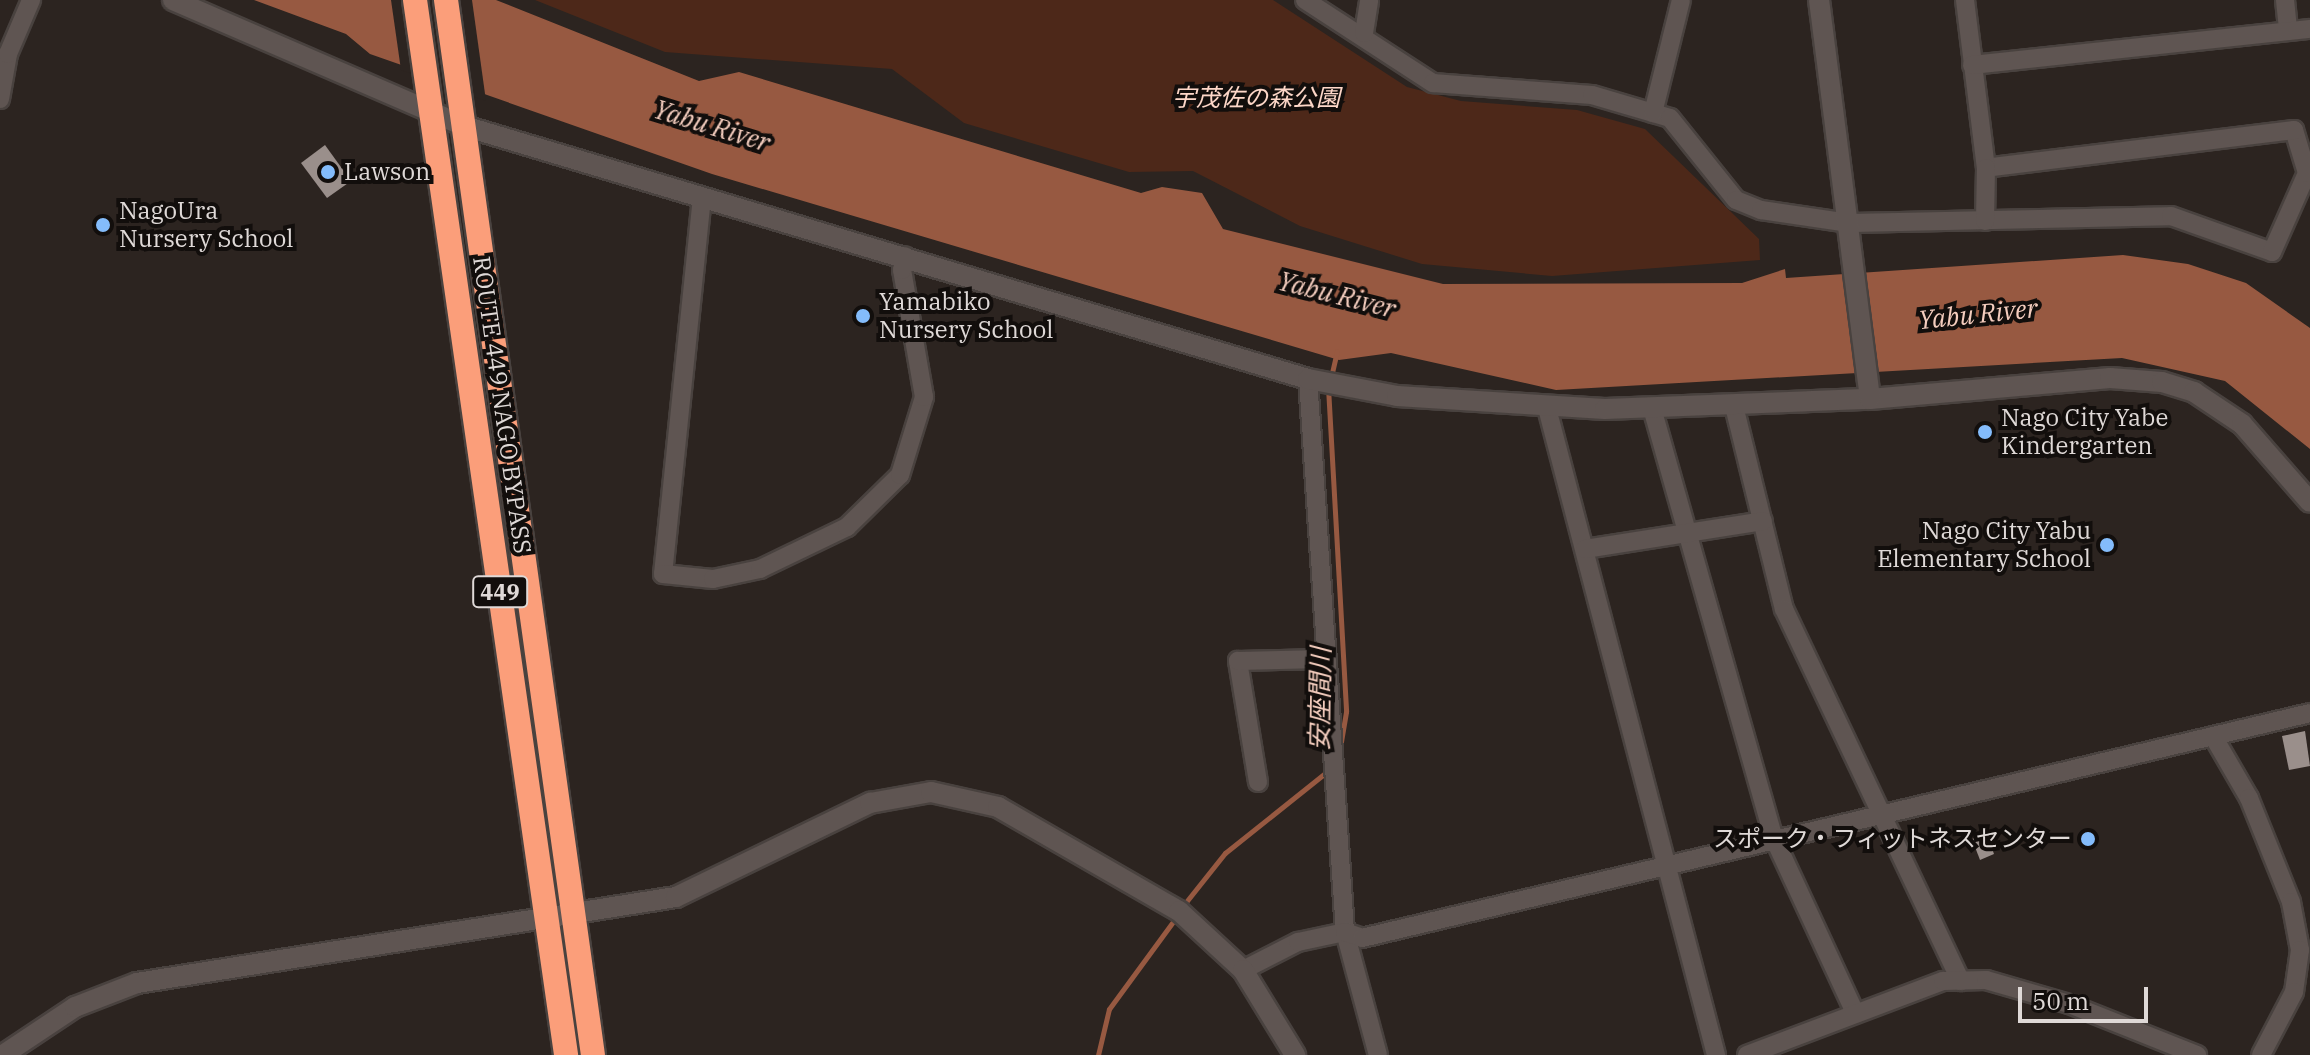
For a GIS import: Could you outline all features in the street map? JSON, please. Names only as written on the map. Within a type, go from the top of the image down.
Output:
[{"type":"highway","name":"ROUTE 449 NAGO BYPASS","points":[[415,0],[566,1055]]},
{"type":"highway","name":"ROUTE 449 NAGO BYPASS","points":[[446,0],[593,1055]]},
{"type":"street","points":[[0,99],[8,54],[31,0]]},
{"type":"street","points":[[173,0],[464,126],[1308,379],[1397,396],[1547,408],[1734,406],[1869,390],[2110,378],[2162,382],[2194,392],[2242,424],[2310,502]]},
{"type":"street","points":[[1305,0],[1364,33],[1433,83],[1592,95],[1670,118],[1736,200],[1849,223],[2171,216],[2272,252],[2307,173],[2294,130],[1986,168]]},
{"type":"street","points":[[1364,33],[1369,0]]},
{"type":"street","points":[[1653,113],[1681,0]]},
{"type":"street","points":[[1819,0],[1855,261],[1869,390]]},
{"type":"street","points":[[1965,0],[1986,168],[1985,221]]},
{"type":"street","points":[[2285,0],[2288,30]]},
{"type":"street","points":[[1972,65],[2310,29]]},
{"type":"street","points":[[702,197],[663,574],[713,579],[760,569],[847,527],[900,475],[924,397],[902,270],[905,256]]},
{"type":"street","points":[[1308,379],[1322,659],[1345,932],[1378,1055]]},
{"type":"street","points":[[1734,406],[1784,609],[1883,811],[1961,981]]},
{"type":"street","points":[[1547,408],[1670,860],[1716,1055]]},
{"type":"street","points":[[1652,408],[1773,836],[1855,1013]]},
{"type":"street","points":[[1585,549],[1763,521]]},
{"type":"street","points":[[1258,782],[1238,661],[1322,659]]},
{"type":"street","points":[[1243,970],[1271,950],[1345,932],[1362,938],[1670,860],[2310,713]]},
{"type":"street","points":[[2213,736],[2249,798],[2291,902],[2300,950],[2294,992],[2261,1055]]},
{"type":"street","points":[[3,1055],[75,1007],[137,983],[575,915],[694,891],[870,803],[941,793],[998,807],[1059,837],[1179,911],[1243,970],[1295,1055]]},
{"type":"street","points":[[1747,1055],[1855,1013],[1961,981],[1986,980],[2069,1004],[2197,1055]]},
{"type":"green space","name":"宇茂佐の森公園","points":[[535,0],[1273,0],[1407,87],[1461,101],[1577,110],[1645,129],[1759,239],[1760,260],[1552,276],[1422,264],[1300,226],[1193,171],[1129,172],[964,123],[892,69],[665,52]]},
{"type":"water","name":"Yabu River","points":[[254,0],[496,0],[699,81],[739,72],[1141,193],[1162,187],[1202,193],[1223,229],[1443,284],[1742,283],[1785,269],[1786,278],[2123,255],[2188,264],[2246,283],[2310,328],[2310,449],[2225,381],[2122,358],[1556,390],[1391,353],[1339,360],[712,174],[370,54],[346,34]]},
{"type":"pier","points":[[391,0],[472,0],[486,101],[401,70]]},
{"type":"building","points":[[325,145],[351,181],[327,198],[301,163]]},
{"type":"building","points":[[2305,731],[2310,766],[2289,770],[2282,736]]},
{"type":"building","points":[[1987,834],[1994,854],[1980,860],[1972,839]]},
{"type":"waterway","name":"安座間川","points":[[1331,377],[1337,352]]},
{"type":"waterway","points":[[1328,387],[1346,712],[1337,765]]},
{"type":"waterway","name":"安座間川","points":[[1182,907],[1225,853],[1329,770]]},
{"type":"waterway","name":"安座間川","points":[[1098,1055],[1109,1009],[1177,916]]},
{"type":"place","name":"Lawson","points":[[328,172]]},
{"type":"place","name":"NagoUra Nursery School","points":[[103,225]]},
{"type":"place","name":"Yamabiko Nursery School","points":[[863,316]]},
{"type":"place","name":"Nago City Yabe Kindergarten","points":[[1985,432]]},
{"type":"place","name":"Nago City Yabu Elementary School","points":[[2107,545]]},
{"type":"place","name":"スポーク・フィットネスセンター","points":[[2088,839]]}]
